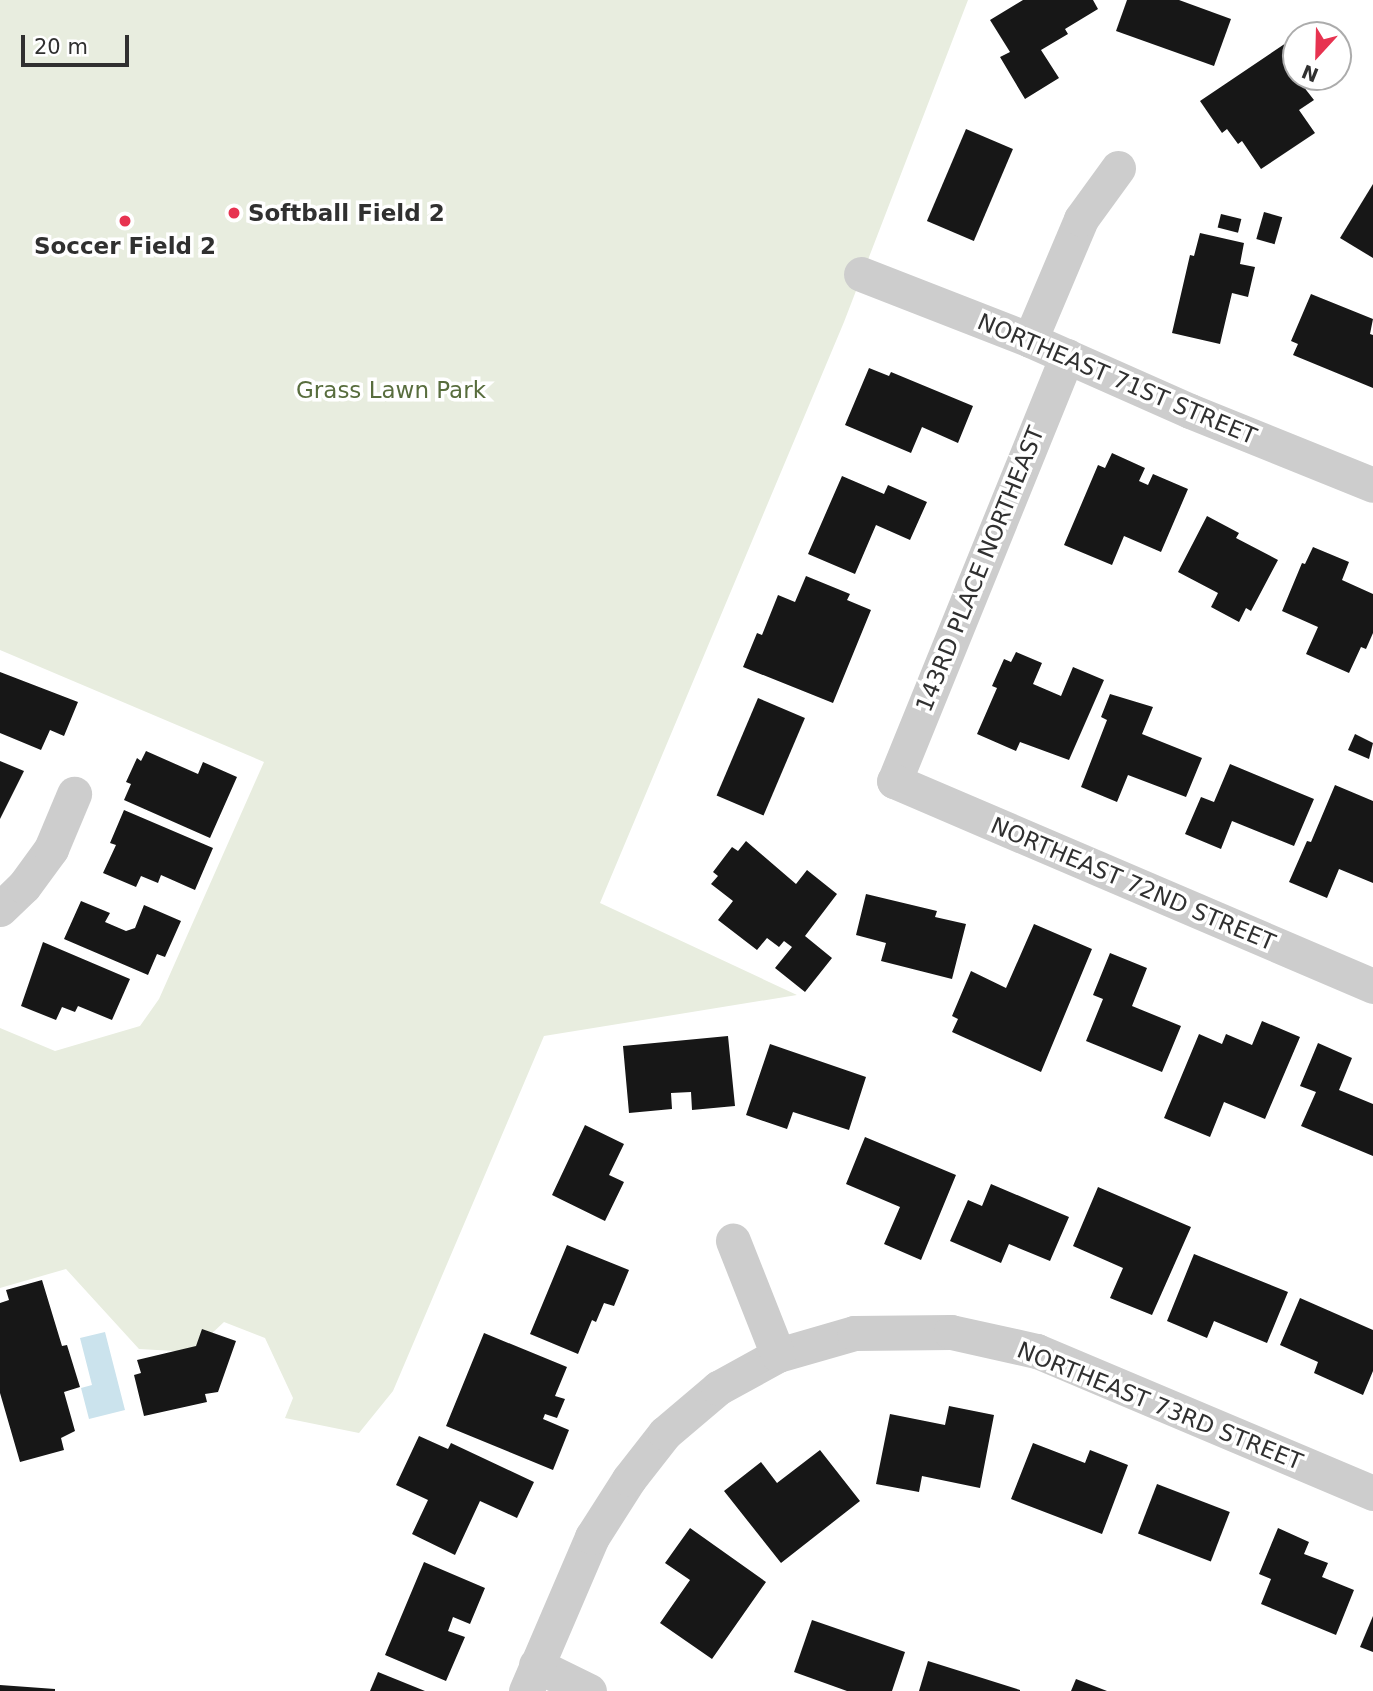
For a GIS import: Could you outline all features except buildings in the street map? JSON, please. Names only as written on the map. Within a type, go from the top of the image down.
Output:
[{"type":"street","points":[[1030,340],[1081,219],[1118,168]]},
{"type":"street","name":"NORTHEAST 71ST STREET","points":[[861,274],[1030,340],[1373,485]]},
{"type":"street","name":"143RD PLACE NORTHEAST","points":[[894,781],[1067,356]]},
{"type":"street","name":"NORTHEAST 72ND STREET","points":[[894,781],[1373,986]]},
{"type":"street","points":[[0,909],[24,886],[51,849],[74,794]]},
{"type":"street","points":[[733,1241],[778,1355]]},
{"type":"street","name":"NORTHEAST 73RD STREET","points":[[531,1678],[592,1537],[628,1479],[665,1433],[718,1388],[778,1355],[854,1333],[951,1332],[1037,1351],[1373,1493]]},
{"type":"street","points":[[531,1678],[589,1691]]},
{"type":"green space","name":"Grass Lawn Park","points":[[0,0],[968,0],[844,322],[600,903],[797,995],[544,1036],[393,1391],[359,1433],[285,1418],[293,1398],[265,1338],[224,1322],[192,1352],[139,1349],[66,1269],[0,1288],[0,1028],[55,1051],[140,1026],[159,999],[264,762],[0,650]]},
{"type":"water","points":[[105,1332],[125,1410],[89,1419],[81,1388],[92,1385],[80,1338]]},
{"type":"place","name":"Softball Field 2","points":[[234,213]]},
{"type":"place","name":"Soccer Field 2","points":[[125,221]]}]
